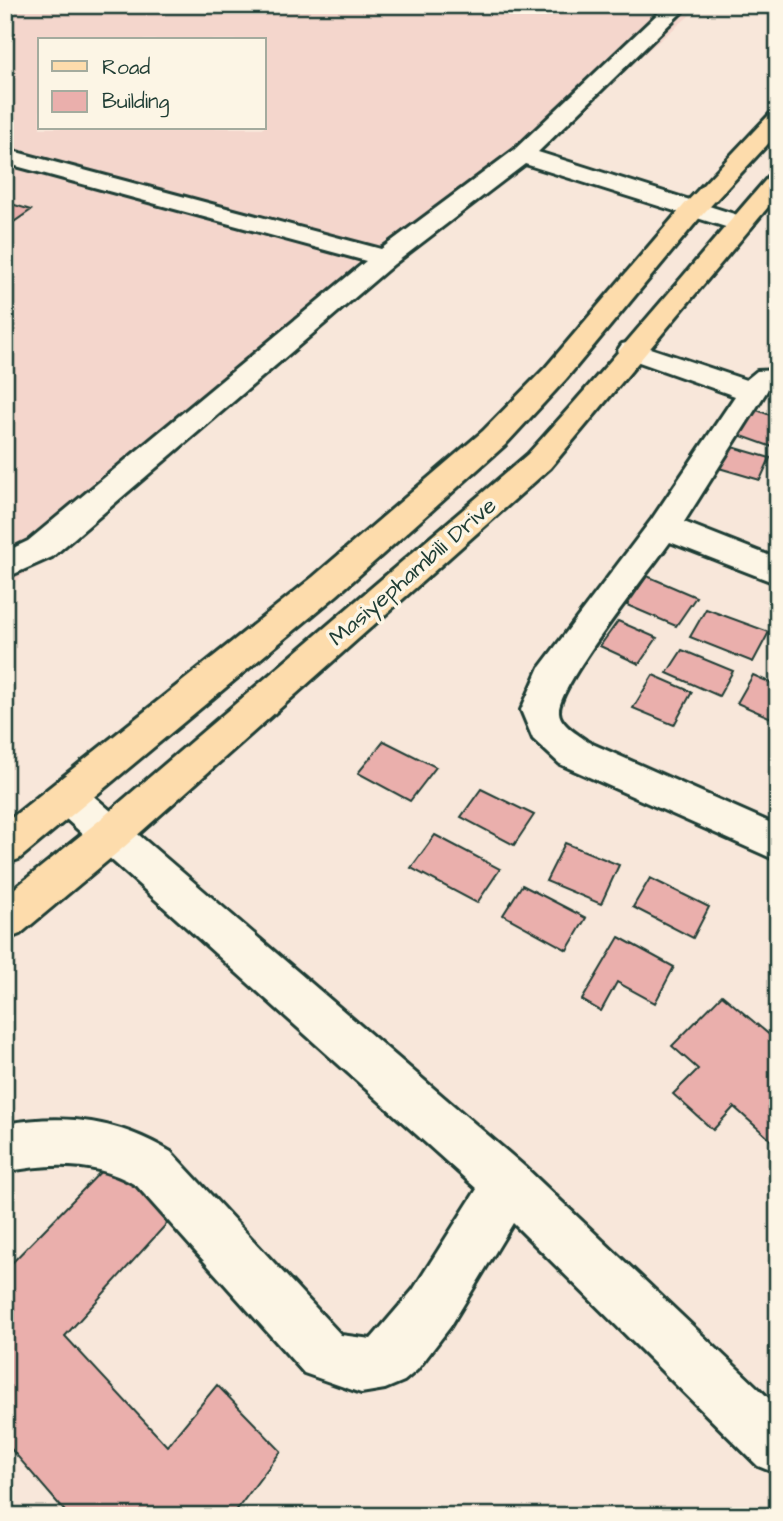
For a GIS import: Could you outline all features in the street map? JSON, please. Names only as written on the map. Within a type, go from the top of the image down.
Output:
[{"type":"main road","name":"Masiyephambili Drive","points":[[5,847],[69,798],[325,586],[494,438],[555,373],[693,210],[778,119]]},
{"type":"main road","name":"Masiyephambili Drive","points":[[5,921],[110,835],[539,461],[600,393],[632,351],[778,180]]},
{"type":"street","points":[[5,566],[40,549],[385,258],[522,155],[678,5]]},
{"type":"street","points":[[522,155],[741,225]]},
{"type":"street","points":[[5,156],[385,258]]},
{"type":"street","points":[[632,351],[765,385],[553,677],[540,710],[546,729],[574,753],[778,844]]},
{"type":"street","points":[[664,527],[778,572]]},
{"type":"street","points":[[69,798],[508,1184],[778,1446]]},
{"type":"street","points":[[5,1148],[40,1140],[114,1148],[134,1154],[154,1169],[323,1354],[356,1368],[385,1362],[411,1338],[508,1184]]},
{"type":"shaded area","points":[[5,5],[702,5],[5,590]]},
{"type":"building","points":[[5,202],[31,210],[5,228]]},
{"type":"building","points":[[754,409],[778,418],[778,449],[736,434]]},
{"type":"building","points":[[729,446],[770,458],[760,480],[719,468]]},
{"type":"building","points":[[647,576],[696,597],[676,626],[627,605]]},
{"type":"building","points":[[706,609],[769,632],[753,662],[690,637]]},
{"type":"building","points":[[618,621],[657,638],[639,664],[600,646]]},
{"type":"building","points":[[682,650],[733,671],[719,696],[667,673]]},
{"type":"building","points":[[653,675],[692,692],[674,725],[633,708]]},
{"type":"building","points":[[753,675],[778,686],[778,721],[737,703]]},
{"type":"building","points":[[384,741],[436,767],[410,801],[358,773]]},
{"type":"building","points":[[481,789],[534,815],[514,845],[461,817]]},
{"type":"building","points":[[435,835],[500,869],[477,903],[411,868]]},
{"type":"building","points":[[565,843],[619,865],[601,904],[546,881]]},
{"type":"building","points":[[650,878],[709,907],[693,938],[633,907]]},
{"type":"building","points":[[522,885],[586,918],[567,950],[503,915]]},
{"type":"building","points":[[619,937],[674,967],[655,1003],[617,982],[601,1011],[582,1000]]},
{"type":"building","points":[[722,995],[778,1042],[778,1137],[773,1142],[734,1107],[713,1130],[673,1094],[698,1069],[672,1046]]},
{"type":"building","points":[[111,1161],[171,1219],[65,1336],[167,1446],[217,1385],[281,1451],[232,1516],[69,1516],[5,1442],[5,1266],[7,1268]]}]
